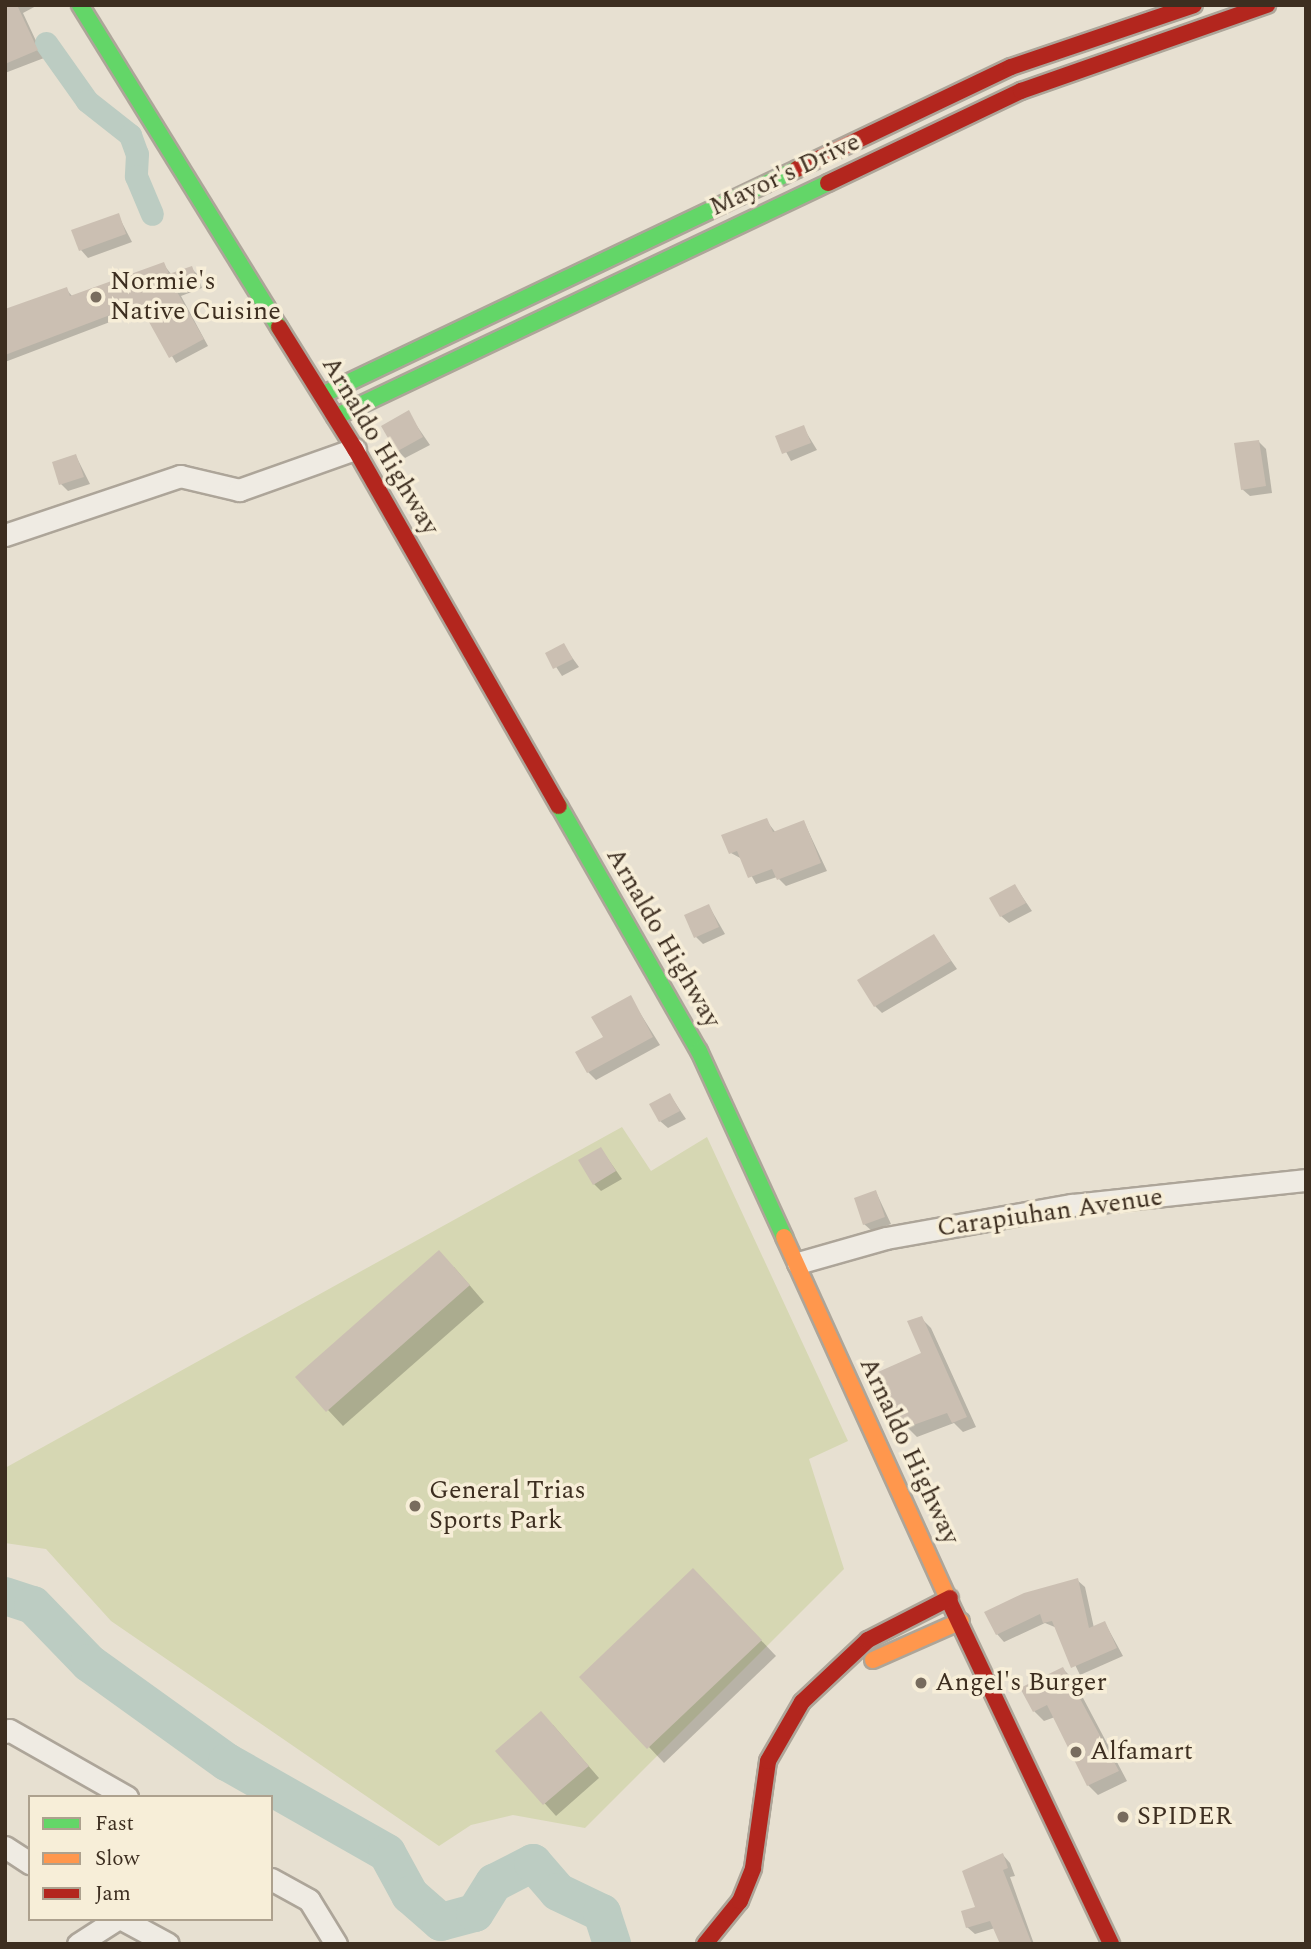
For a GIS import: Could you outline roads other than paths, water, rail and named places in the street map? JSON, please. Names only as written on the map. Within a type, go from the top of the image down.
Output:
[{"type":"street","name":"Arnaldo Highway","points":[[80,5],[355,449],[699,1051],[1111,1944]]},
{"type":"street","name":"Mayor's Drive","points":[[322,395],[1023,63],[1194,5]]},
{"type":"street","name":"Mayor's Drive","points":[[335,417],[1044,82],[1267,5]]},
{"type":"street","points":[[878,130],[889,153]]},
{"type":"street","points":[[5,535],[180,476],[239,490],[355,449]]},
{"type":"street","name":"Carapiuhan Avenue","points":[[798,1263],[886,1238],[1073,1205],[1306,1180]]},
{"type":"street","points":[[705,1944],[740,1901],[753,1868],[768,1761],[802,1702],[826,1676],[868,1640],[950,1598]]},
{"type":"street","points":[[826,1676],[961,1620]]},
{"type":"street","points":[[5,1732],[9,1730],[123,1795]]},
{"type":"street","points":[[273,1880],[309,1900],[336,1944]]},
{"type":"street","points":[[78,1944],[116,1921]]},
{"type":"street","points":[[123,1921],[168,1944]]},
{"type":"waterway","points":[[46,43],[87,101],[130,135],[137,154],[136,176],[152,214]]},
{"type":"waterway","points":[[5,1596],[33,1605],[89,1663],[227,1762],[387,1853],[410,1895],[441,1922],[475,1913],[494,1883],[533,1863],[558,1892],[602,1913],[612,1944]]},
{"type":"place","name":"Normie's Native Cuisine","points":[[96,297]]},
{"type":"place","name":"General Trias Sports Park","points":[[415,1506]]},
{"type":"place","name":"Angel's Burger","points":[[921,1683]]},
{"type":"place","name":"Alfamart","points":[[1076,1752]]},
{"type":"place","name":"SPIDER","points":[[1123,1817]]}]
